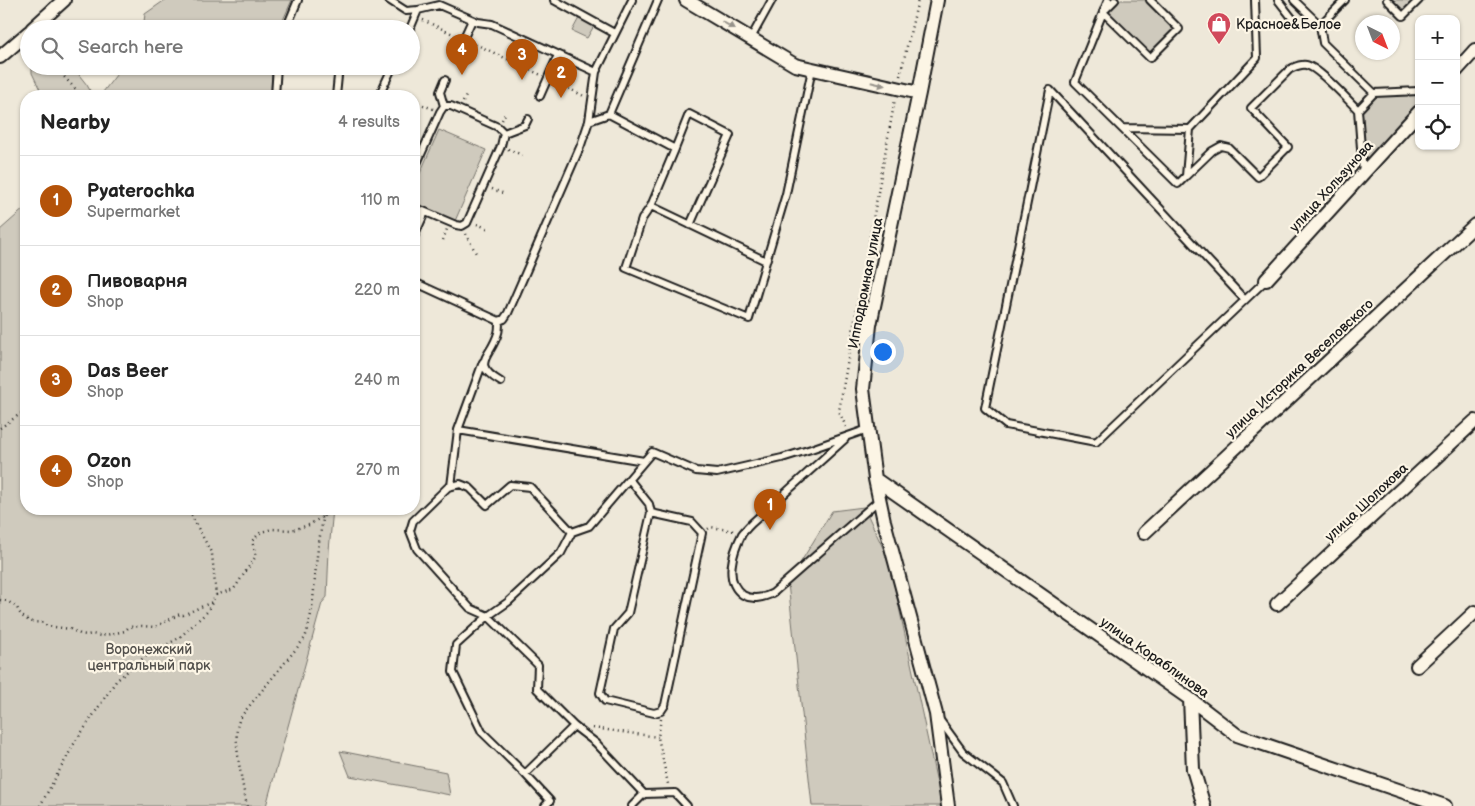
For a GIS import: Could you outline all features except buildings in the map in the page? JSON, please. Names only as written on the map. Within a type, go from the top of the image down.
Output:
[{"type":"street","points":[[42,20],[64,0]]},
{"type":"street","points":[[686,0],[796,65],[919,93]]},
{"type":"street","name":"Ипподромная улица","points":[[937,0],[870,325],[863,389],[879,500],[936,714],[948,806]]},
{"type":"street","points":[[0,57],[20,40]]},
{"type":"street","points":[[1460,67],[1475,50]]},
{"type":"street","name":"улица Хользунова","points":[[1266,280],[1415,116]]},
{"type":"street","name":"улица Историка Веселовского","points":[[1144,533],[1475,225]]},
{"type":"street","name":"улица Шолохова","points":[[1277,604],[1475,421]]},
{"type":"street","name":"улица Кораблинова","points":[[875,479],[1190,699],[1236,735],[1445,806]]},
{"type":"street","points":[[1417,666],[1475,612]]},
{"type":"street","points":[[1190,699],[1193,769],[1204,806]]},
{"type":"lane","points":[[290,20],[298,0]]},
{"type":"lane","points":[[389,0],[406,11],[417,13],[439,5],[472,20],[492,24],[596,72]]},
{"type":"lane","points":[[554,0],[614,34]]},
{"type":"lane","points":[[499,321],[508,313],[582,145],[589,121],[596,72],[632,0]]},
{"type":"lane","points":[[589,121],[608,114],[658,0]]},
{"type":"lane","points":[[751,38],[772,0]]},
{"type":"lane","points":[[1108,0],[1075,82],[1178,184],[1212,151],[1221,146],[1229,148],[1258,177],[1288,147],[1251,108],[1290,69],[1298,65],[1308,65],[1317,70],[1358,110],[1363,174]]},
{"type":"lane","points":[[1103,12],[1115,0]]},
{"type":"lane","points":[[1103,12],[1150,58],[1179,29],[1150,0]]},
{"type":"lane","points":[[1186,176],[1190,129],[1257,58],[1255,0]]},
{"type":"lane","points":[[1278,0],[1296,23]]},
{"type":"lane","points":[[1294,0],[1320,25],[1324,42],[1374,93]]},
{"type":"lane","points":[[1320,25],[1345,0]]},
{"type":"lane","points":[[1387,0],[1403,16],[1419,0]]},
{"type":"lane","points":[[414,20],[417,13]]},
{"type":"lane","points":[[455,58],[472,20]]},
{"type":"lane","points":[[540,96],[558,55]]},
{"type":"lane","points":[[690,225],[730,135],[689,114],[651,206],[642,219],[626,268],[749,319],[786,194],[812,69]]},
{"type":"lane","points":[[275,90],[276,75]]},
{"type":"lane","points":[[337,90],[338,75]]},
{"type":"lane","points":[[382,90],[389,75]]},
{"type":"lane","points":[[420,157],[444,106],[440,92],[445,80]]},
{"type":"lane","points":[[1245,300],[1050,90],[985,408],[1006,426],[1096,442],[1266,280]]},
{"type":"lane","points":[[1358,110],[1374,93],[1415,92]]},
{"type":"lane","points":[[444,106],[450,106],[483,120],[498,127],[504,133]]},
{"type":"lane","points":[[608,114],[675,149]]},
{"type":"lane","points":[[504,133],[525,125],[528,119]]},
{"type":"lane","points":[[1122,128],[1190,129]]},
{"type":"lane","points":[[420,210],[456,225],[462,226],[466,223],[502,146],[504,133]]},
{"type":"lane","points":[[651,206],[766,262]]},
{"type":"lane","points":[[420,223],[425,212]]},
{"type":"lane","points":[[420,285],[499,321]]},
{"type":"lane","points":[[451,486],[458,430],[483,362],[498,334],[499,321]]},
{"type":"lane","points":[[483,362],[485,370],[489,375],[501,382]]},
{"type":"lane","points":[[458,430],[644,461]]},
{"type":"lane","points":[[545,806],[550,801],[482,732],[453,672],[456,645],[488,616],[508,602],[561,552],[572,532],[589,526],[652,452],[696,471],[717,473],[782,458],[868,430]]},
{"type":"lane","points":[[849,436],[752,522],[743,533],[736,550],[732,568],[731,576],[733,583],[746,596],[766,597],[773,593],[879,500]]},
{"type":"lane","points":[[629,479],[649,504],[651,512],[628,613],[614,629],[600,693],[605,701],[654,713],[661,711],[665,704],[702,533],[692,522],[651,512]]},
{"type":"lane","points":[[420,514],[451,486],[460,484],[470,488],[488,505],[510,485],[530,487],[572,532]]},
{"type":"lane","points":[[419,515],[413,521],[410,531],[417,549],[470,608],[488,616],[538,665],[538,689],[574,726],[596,743],[644,794]]},
{"type":"lane","points":[[936,714],[963,752],[1003,783],[1013,806]]},
{"type":"lane","points":[[525,774],[574,726]]},
{"type":"lane","points":[[632,806],[644,794],[669,793],[675,793],[687,806]]},
{"type":"path","points":[[849,436],[839,411],[897,88],[918,0]]},
{"type":"path","points":[[417,13],[464,39],[592,100]]},
{"type":"path","points":[[62,75],[76,90]]},
{"type":"path","points":[[502,146],[522,155]]},
{"type":"path","points":[[484,185],[505,194]]},
{"type":"path","points":[[468,220],[489,229]]},
{"type":"path","points":[[462,226],[477,255]]},
{"type":"path","points":[[0,428],[20,414]]},
{"type":"path","points":[[40,806],[74,744],[116,681],[143,658],[179,638],[207,612],[216,595],[212,554],[191,515]]},
{"type":"path","points":[[216,595],[234,589],[256,556],[252,541],[261,532],[272,529],[292,530],[309,525],[324,515]]},
{"type":"path","points":[[247,806],[238,754],[236,732],[238,722],[304,638],[308,629],[317,553],[324,515]]},
{"type":"path","points":[[702,533],[711,527],[743,533]]},
{"type":"path","points":[[0,600],[7,600],[17,607],[18,611],[28,620],[41,622],[47,626],[70,628],[80,634],[101,636],[124,631],[130,627],[155,627],[180,614],[183,615],[212,602]]},
{"type":"path","points":[[661,725],[658,737],[669,793]]},
{"type":"path","points":[[574,726],[658,737]]},
{"type":"green space","points":[[165,0],[292,0],[283,20],[144,20],[145,14]]},
{"type":"green space","points":[[1108,0],[1150,0],[1179,29],[1150,58],[1103,12]]},
{"type":"green space","points":[[1387,0],[1419,0],[1403,16]]},
{"type":"green space","points":[[579,18],[594,26],[587,38],[572,31]]},
{"type":"green space","points":[[33,75],[79,75],[90,90],[40,90]]},
{"type":"green space","points":[[116,75],[272,75],[271,90],[105,90]]},
{"type":"green space","points":[[1415,91],[1415,116],[1363,174],[1358,110],[1374,93]]},
{"type":"green space","points":[[439,130],[486,150],[455,221],[420,206],[420,173]]},
{"type":"green space","name":"Воронежский центральный парк","points":[[20,212],[20,515],[332,515],[327,597],[322,603],[266,806],[0,806],[0,230]]},
{"type":"green space","points":[[864,507],[889,561],[942,806],[812,806],[788,583],[832,511]]},
{"type":"green space","points":[[340,751],[446,772],[450,795],[350,776]]},
{"type":"place","name":"Красное&Белое","points":[[1219,45]]},
{"type":"place","name":"Ozon","points":[[462,75]]},
{"type":"place","name":"Das Beer","points":[[522,80]]},
{"type":"place","name":"Пивоварня","points":[[561,98]]},
{"type":"place","name":"Pyaterochka","points":[[770,530]]}]
